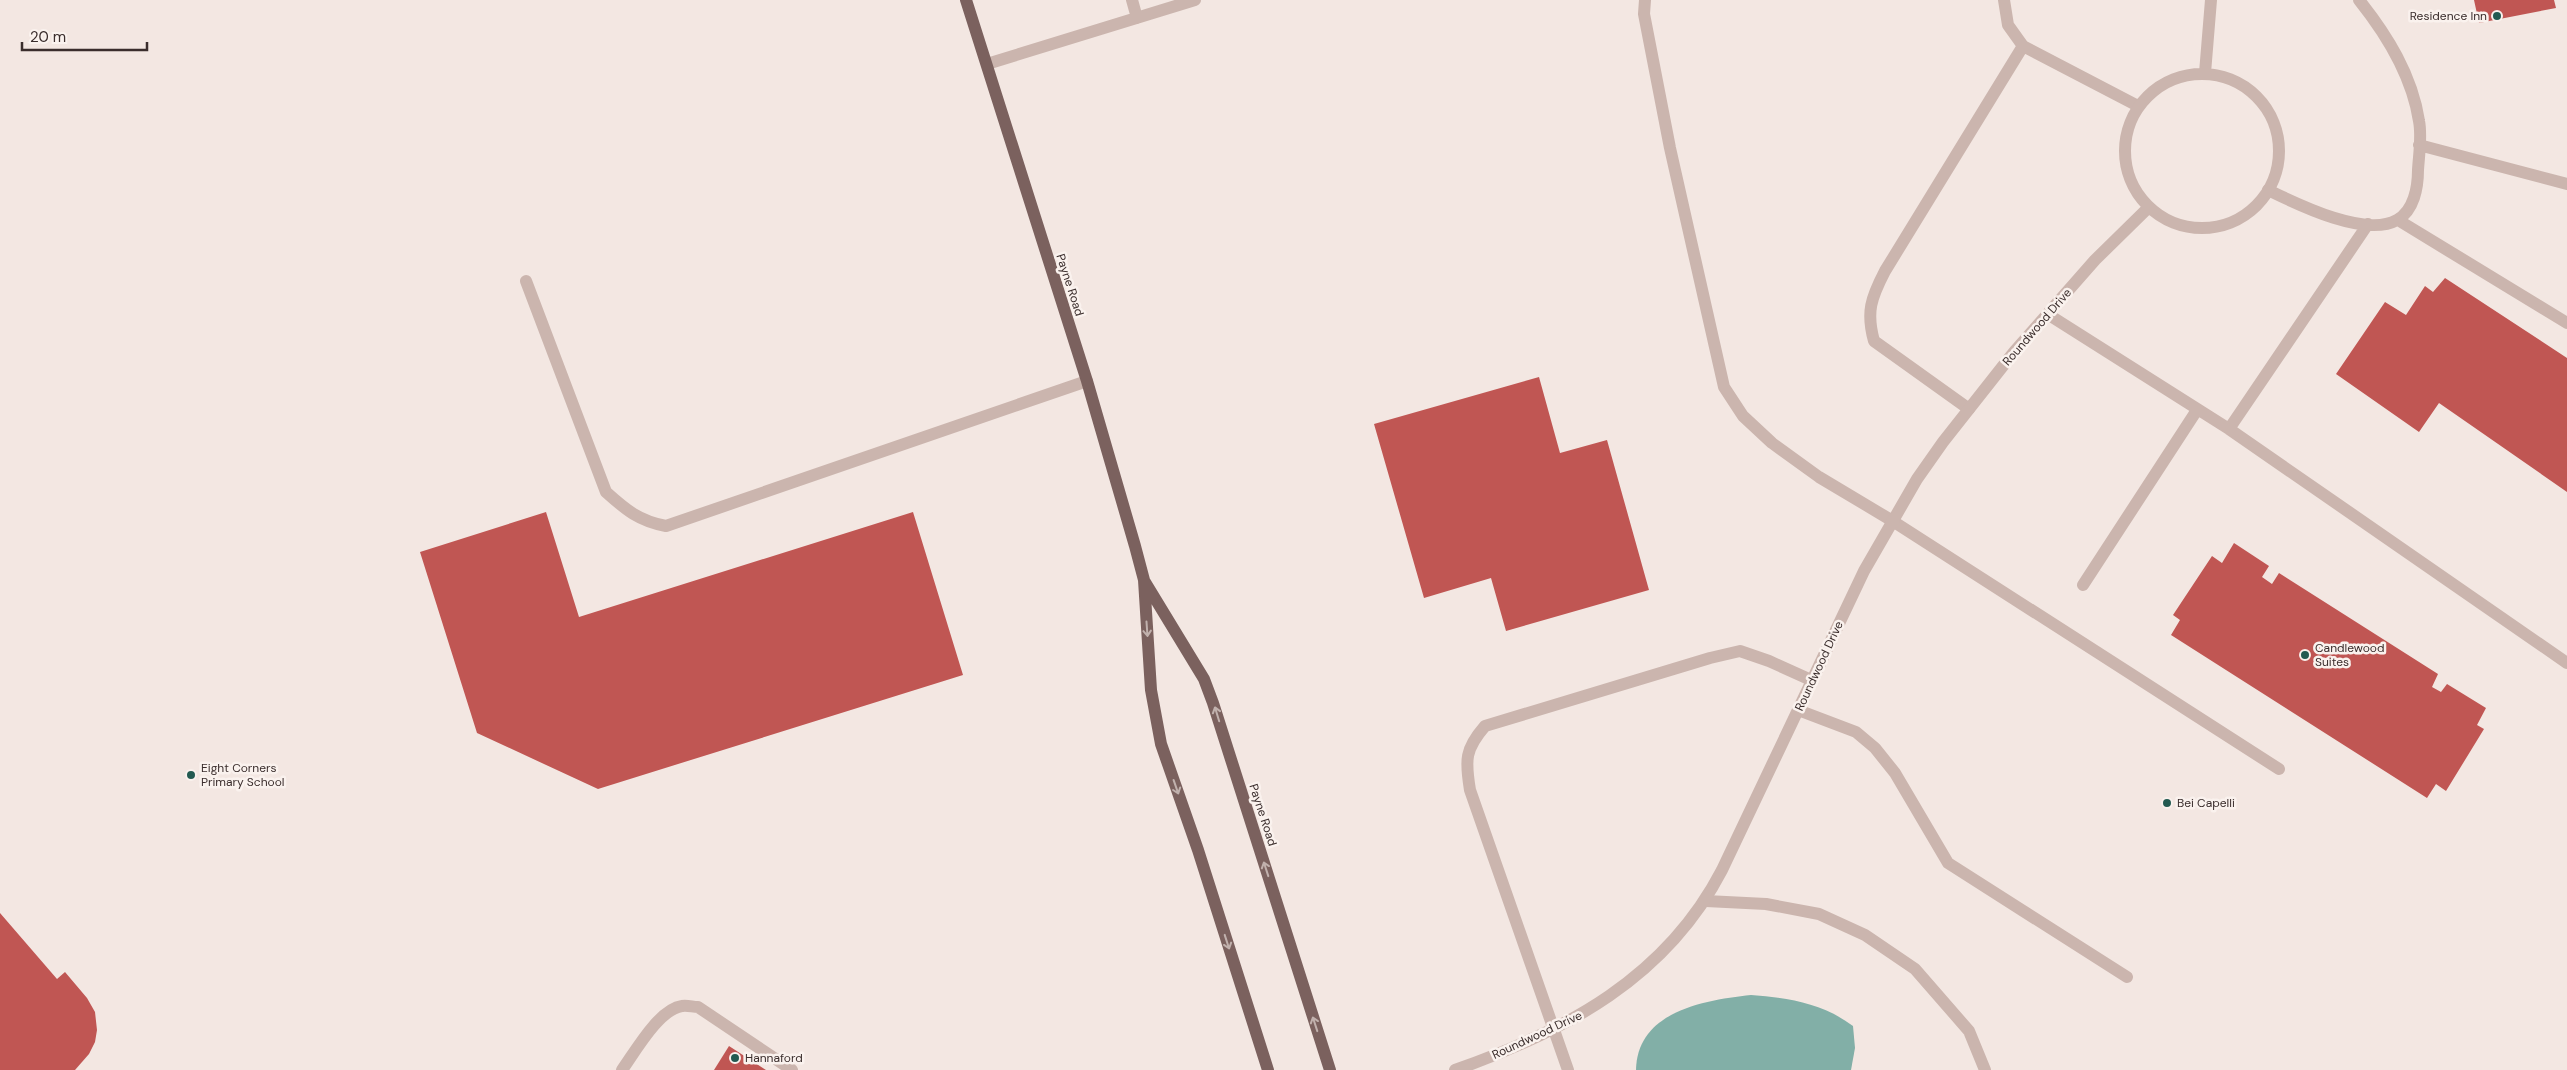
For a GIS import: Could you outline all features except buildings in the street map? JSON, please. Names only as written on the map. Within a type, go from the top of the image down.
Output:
[{"type":"main road","name":"Payne Road","points":[[966,0],[1087,381],[1144,580],[1151,690],[1161,744],[1198,850],[1268,1070]]},
{"type":"main road","name":"Payne Road","points":[[1144,580],[1204,679],[1214,703],[1330,1070]]},
{"type":"street","points":[[1132,0],[1137,18]]},
{"type":"street","points":[[987,64],[1195,0]]},
{"type":"street","points":[[1645,0],[1644,14],[1670,148],[1724,387],[1743,416],[1772,444],[1819,477],[1891,520],[2279,769]]},
{"type":"street","points":[[2004,0],[2008,25],[2023,46],[2138,106]]},
{"type":"street","points":[[2206,73],[2211,0]]},
{"type":"street","points":[[2268,190],[2325,216],[2368,224],[2398,220],[2408,210],[2416,194],[2419,121],[2406,74],[2381,28],[2359,0]]},
{"type":"street","points":[[1969,409],[1874,341],[1869,320],[1874,292],[1885,271],[2023,46]]},
{"type":"street","points":[[2206,73],[2228,77],[2248,88],[2270,114],[2279,147],[2277,169],[2268,190],[2260,202],[2239,219],[2212,227],[2185,227],[2166,219],[2149,207],[2135,190],[2125,159],[2127,132],[2138,106],[2159,86],[2186,74],[2206,73]]},
{"type":"street","points":[[2419,145],[2567,184]]},
{"type":"street","name":"Roundwood Drive","points":[[1455,1070],[1491,1057],[1555,1029],[1603,1001],[1636,976],[1670,945],[1706,901],[1765,782],[1811,680],[1891,520],[1943,442],[2014,352],[2049,315],[2095,260],[2149,207]]},
{"type":"street","points":[[2398,220],[2567,323]]},
{"type":"street","points":[[2229,429],[2368,224]]},
{"type":"street","points":[[526,281],[606,492],[628,512],[647,523],[666,526],[1087,381]]},
{"type":"street","points":[[2049,315],[2229,429],[2567,663]]},
{"type":"street","points":[[2083,585],[2197,410]]},
{"type":"street","points":[[1568,1070],[1470,790],[1465,764],[1472,741],[1485,726],[1710,658],[1740,651],[1769,661],[1811,680]]},
{"type":"street","points":[[1798,710],[1856,732],[1875,748],[1895,772],[1948,863],[2128,977]]},
{"type":"street","points":[[1706,901],[1766,904],[1819,914],[1865,935],[1915,969],[1968,1031],[1985,1070]]},
{"type":"street","points":[[622,1070],[658,1021],[673,1009],[682,1006],[698,1007],[792,1070]]},
{"type":"water","points":[[1751,995],[1805,1003],[1829,1012],[1853,1026],[1855,1048],[1851,1070],[1636,1070],[1639,1050],[1648,1034],[1661,1022],[1677,1012],[1695,1005]]},
{"type":"place","name":"Residence Inn","points":[[2497,16]]},
{"type":"place","name":"Candlewood Suites","points":[[2305,655]]},
{"type":"place","name":"Eight Corners Primary School","points":[[191,775]]},
{"type":"place","name":"Bei Capelli","points":[[2167,803]]},
{"type":"place","name":"Hannaford","points":[[735,1058]]}]
